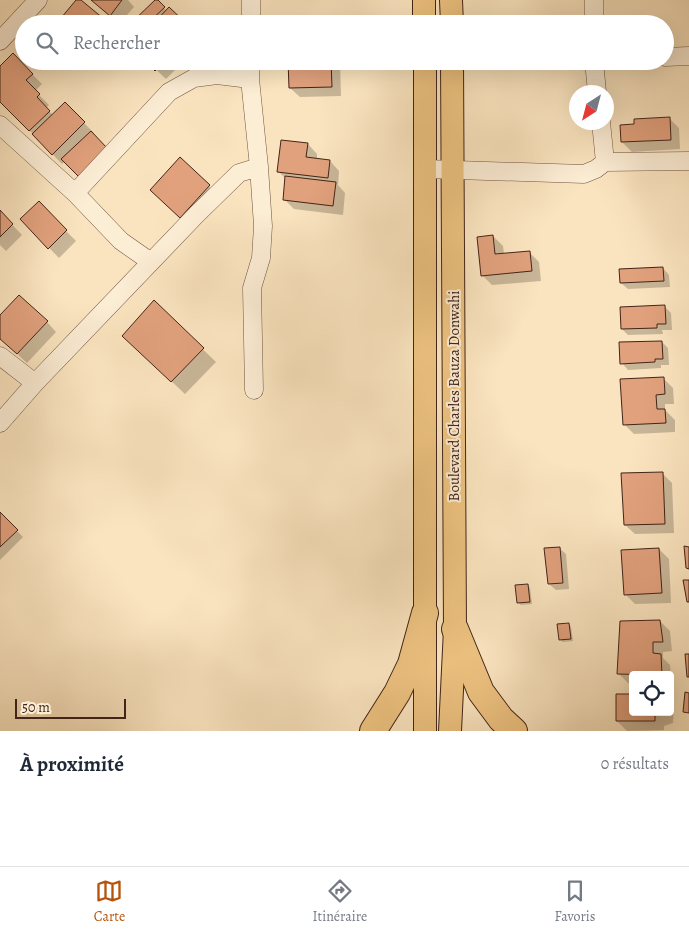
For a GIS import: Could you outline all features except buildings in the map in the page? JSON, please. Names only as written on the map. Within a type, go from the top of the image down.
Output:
[{"type":"highway","points":[[373,731],[397,693],[411,664],[425,613]]},
{"type":"highway","points":[[455,629],[481,692],[501,719],[514,731]]},
{"type":"main road","points":[[424,0],[424,15]]},
{"type":"main road","points":[[451,0],[452,15]]},
{"type":"main road","name":"Boulevard Charles Bauza Donwahi","points":[[424,70],[425,731]]},
{"type":"main road","name":"Boulevard Charles Bauza Donwahi","points":[[450,731],[455,629],[452,70]]},
{"type":"street","points":[[24,15],[38,0]]},
{"type":"street","points":[[251,0],[251,15]]},
{"type":"street","points":[[594,0],[594,15]]},
{"type":"street","points":[[0,41],[15,25]]},
{"type":"street","points":[[674,57],[689,56]]},
{"type":"street","points":[[250,70],[263,226],[261,258],[252,288],[254,390]]},
{"type":"street","points":[[595,70],[596,85]]},
{"type":"street","points":[[75,193],[169,92],[194,78],[217,75],[250,79]]},
{"type":"street","points":[[0,125],[75,193],[121,241],[151,262]]},
{"type":"street","points":[[602,130],[605,162]]},
{"type":"street","points":[[425,169],[584,174],[596,169],[605,162],[689,161]]},
{"type":"street","points":[[0,423],[35,383],[239,173],[259,166]]},
{"type":"street","points":[[0,356],[35,383]]}]
